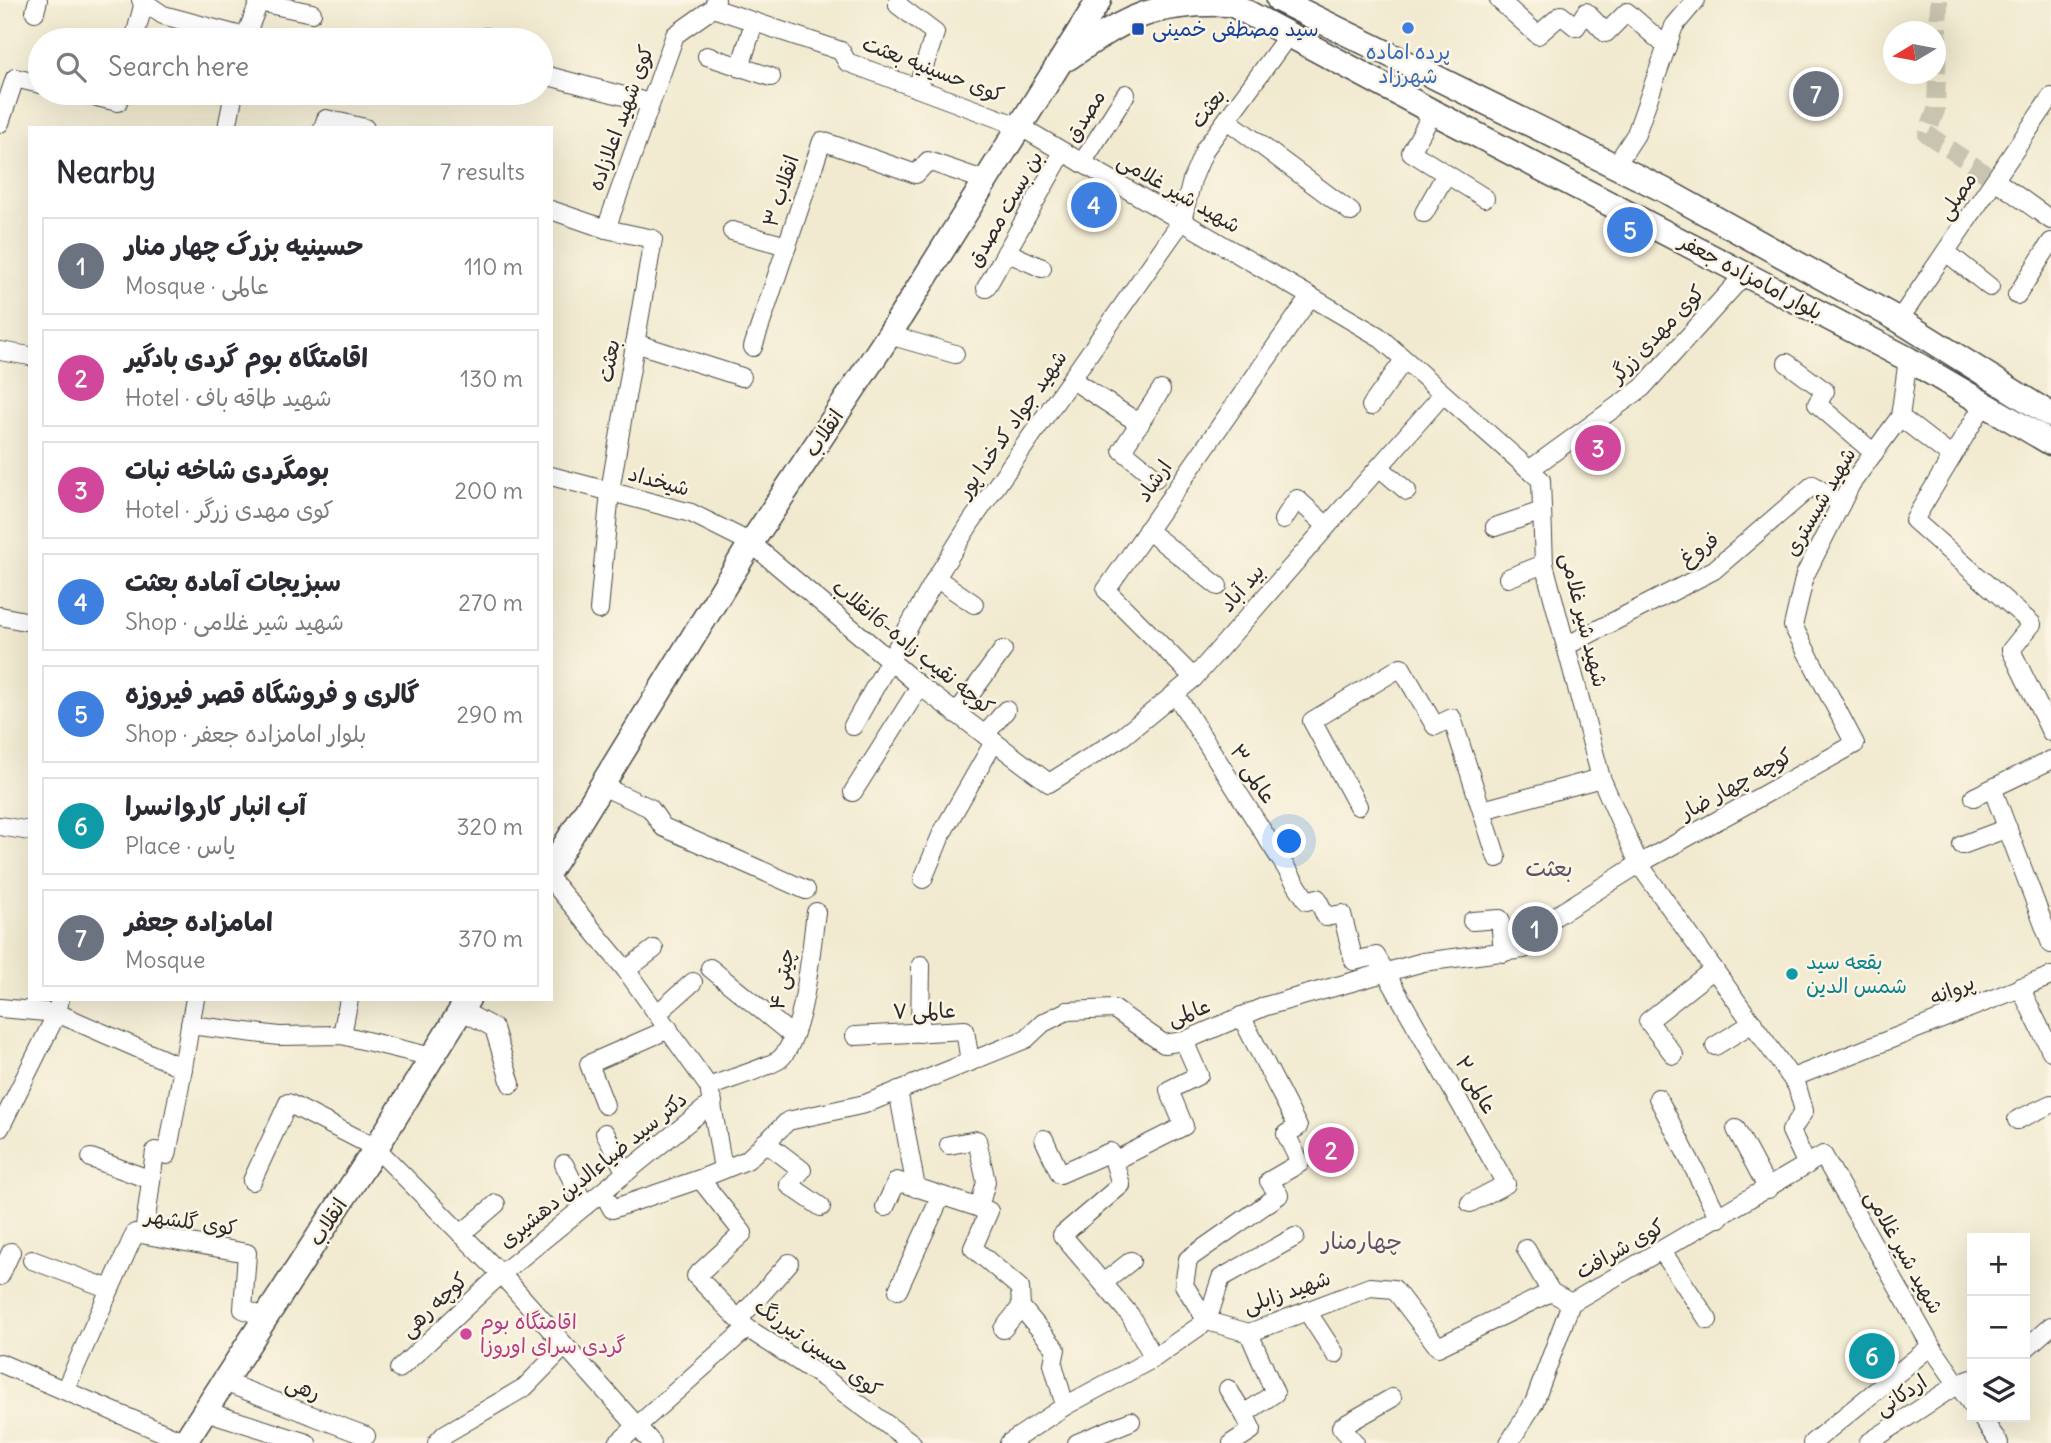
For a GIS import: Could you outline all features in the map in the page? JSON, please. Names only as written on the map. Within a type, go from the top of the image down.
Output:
[{"type":"main road","points":[[1084,25],[1088,0]]},
{"type":"main road","name":"انقلاب","points":[[553,865],[751,542],[888,335],[1062,62],[1098,0]]},
{"type":"main road","points":[[1062,62],[1112,26],[1153,9],[1192,3],[1227,2]]},
{"type":"main road","name":"بلوار امامزاده جعفر","points":[[1227,2],[1908,359],[2051,443]]},
{"type":"main road","name":"بلوار امامزاده جعفر","points":[[1291,2],[1616,165],[1899,320],[2051,415]]},
{"type":"main road","name":"انقلاب","points":[[185,1442],[376,1148],[465,1005]]},
{"type":"street","points":[[898,0],[898,5],[935,33],[917,88]]},
{"type":"street","points":[[1499,0],[1538,35],[1561,15],[1576,27],[1586,12],[1606,33],[1627,12],[1667,47]]},
{"type":"street","points":[[1616,165],[1636,134],[1674,26],[1696,0]]},
{"type":"street","points":[[136,28],[142,1],[163,15],[207,28]]},
{"type":"street","points":[[249,28],[259,1],[312,13]]},
{"type":"street","name":"کوی حسینیه بعثت","points":[[715,4],[754,22],[841,51],[847,62],[1021,127]]},
{"type":"street","name":"کوی شهید اعلازاده","points":[[606,229],[675,35],[715,4]]},
{"type":"street","points":[[740,68],[754,22]]},
{"type":"street","name":"بعثت","points":[[1182,221],[1192,180],[1206,149],[1290,33]]},
{"type":"street","points":[[707,56],[771,77]]},
{"type":"street","points":[[553,77],[650,103]]},
{"type":"street","points":[[0,123],[15,78],[28,81]]},
{"type":"street","name":"مصدق","points":[[1082,163],[1126,94]]},
{"type":"street","name":"مصلی","points":[[1899,320],[2051,97]]},
{"type":"street","points":[[227,126],[232,105]]},
{"type":"street","points":[[1433,112],[1411,152],[1485,198]]},
{"type":"street","points":[[324,126],[326,119],[356,126]]},
{"type":"street","points":[[1227,120],[1350,212]]},
{"type":"street","name":"شهید شیر غلامی","points":[[1021,127],[1378,336],[1541,480],[1544,564],[1601,778],[1639,864],[1792,1078],[1804,1111],[1791,1131],[1807,1165]]},
{"type":"street","name":"انقلاب ۳","points":[[752,347],[822,141],[916,174],[928,161],[986,181]]},
{"type":"street","name":"بن بست مصدق","points":[[986,288],[1063,152]]},
{"type":"street","points":[[1424,213],[1446,174]]},
{"type":"street","points":[[1995,180],[2051,220]]},
{"type":"street","points":[[553,211],[606,229]]},
{"type":"street","name":"شهید جواد کدخدا پور","points":[[853,726],[936,578],[1182,221]]},
{"type":"street","name":"بعثت","points":[[598,610],[610,491],[653,239],[606,229]]},
{"type":"street","points":[[732,232],[787,246]]},
{"type":"street","points":[[2017,295],[2051,242]]},
{"type":"street","points":[[1006,252],[1042,268]]},
{"type":"street","points":[[1946,252],[1990,287]]},
{"type":"street","name":"کوی مهدی زرگر","points":[[1529,470],[1642,388],[1745,274]]},
{"type":"street","name":"ارشاد","points":[[1194,678],[1106,590],[1310,297]]},
{"type":"street","points":[[888,335],[956,354]]},
{"type":"street","points":[[635,343],[742,377]]},
{"type":"street","points":[[0,351],[28,356]]},
{"type":"street","points":[[1371,406],[1404,359]]},
{"type":"street","name":"شهید شبستری","points":[[1855,744],[1793,626],[1805,575],[1841,504],[1900,417],[1908,359]]},
{"type":"street","points":[[1787,363],[1825,391],[1818,404],[1874,453]]},
{"type":"street","points":[[1071,379],[1140,424]]},
{"type":"street","points":[[1156,478],[1122,450],[1161,390]]},
{"type":"street","name":"بید آباد","points":[[1049,783],[1122,737],[1194,678],[1443,394]]},
{"type":"street","points":[[1984,404],[1914,520],[2032,624],[2011,650],[2051,732]]},
{"type":"street","points":[[1900,417],[1952,457]]},
{"type":"street","points":[[1379,467],[1407,491]]},
{"type":"street","name":"شیخداد","points":[[553,477],[691,513],[751,542]]},
{"type":"street","name":"فروغ","points":[[1566,646],[1714,570],[1813,485],[1841,504]]},
{"type":"street","points":[[1283,520],[1297,499],[1327,526]]},
{"type":"street","points":[[1495,527],[1542,511]]},
{"type":"street","points":[[1147,530],[1218,586]]},
{"type":"street","name":"کوچه نقیب زاده-6انقلاب","points":[[751,542],[920,686],[1049,783]]},
{"type":"street","points":[[1508,578],[1544,564]]},
{"type":"street","points":[[936,578],[974,604]]},
{"type":"street","points":[[0,616],[28,622]]},
{"type":"street","points":[[956,714],[1003,650]]},
{"type":"street","points":[[1358,806],[1312,721],[1401,667],[1435,726],[1452,718],[1497,858]]},
{"type":"street","points":[[853,792],[920,686]]},
{"type":"street","name":"عالمی ۳","points":[[1176,695],[1307,901],[1317,898],[1326,917],[1342,914],[1354,961],[1376,956],[1387,973]]},
{"type":"street","points":[[923,879],[942,833],[989,738],[1006,710]]},
{"type":"street","name":"کوچه چهار ضار","points":[[1639,864],[1855,744]]},
{"type":"street","points":[[1974,797],[2051,760]]},
{"type":"street","points":[[1483,810],[1601,778]]},
{"type":"street","points":[[602,786],[650,808],[663,827],[806,890]]},
{"type":"street","points":[[1993,790],[2047,923],[2051,944]]},
{"type":"street","points":[[0,826],[28,831]]},
{"type":"street","points":[[1962,845],[2008,828]]},
{"type":"street","name":"عالمی","points":[[723,1169],[747,1160],[788,1121],[865,1104],[1026,1039],[1043,1023],[1067,1011],[1114,1009],[1164,1044],[1184,1041],[1266,1006],[1423,961],[1524,949],[1535,929],[1639,864]]},
{"type":"street","points":[[553,882],[659,1012],[711,1094],[723,1169],[612,1209],[603,1192]]},
{"type":"street","name":"چیتی ۴","points":[[711,1094],[779,1059],[793,1036],[802,1007],[816,912]]},
{"type":"street","points":[[1472,921],[1500,919],[1503,953]]},
{"type":"street","points":[[626,970],[654,949]]},
{"type":"street","points":[[920,1033],[921,965]]},
{"type":"street","points":[[710,968],[793,1036]]},
{"type":"street","points":[[1674,1055],[1648,1021],[1714,969]]},
{"type":"street","name":"عالمی ۲","points":[[1387,973],[1506,1184],[1470,1203]]},
{"type":"street","name":"پروانه","points":[[1792,1078],[2051,976]]},
{"type":"street","points":[[659,1012],[693,982]]},
{"type":"street","points":[[2020,987],[2051,1052]]},
{"type":"street","points":[[144,1234],[155,1151],[167,1154],[195,1001]]},
{"type":"street","points":[[342,1035],[349,1001]]},
{"type":"street","points":[[465,1005],[494,1028],[511,1084]]},
{"type":"street","points":[[0,1008],[58,1006],[183,1068]]},
{"type":"street","points":[[2,1117],[58,1006]]},
{"type":"street","points":[[1208,1321],[1184,1285],[1188,1259],[1279,1195],[1269,1181],[1300,1163],[1286,1134],[1298,1127],[1241,1016]]},
{"type":"street","points":[[1715,1046],[1753,1023]]},
{"type":"street","points":[[190,1025],[279,1036],[342,1035],[432,1057]]},
{"type":"street","points":[[605,1105],[589,1064],[669,1029]]},
{"type":"street","name":"عالمی ۷","points":[[855,1036],[965,1030],[970,1062]]},
{"type":"street","points":[[1114,1161],[1184,1126],[1169,1090],[1199,1075],[1184,1041]]},
{"type":"street","points":[[898,1090],[916,1188]]},
{"type":"street","name":"دکتر سید ضیاءالدین دهشیری","points":[[501,1274],[626,1173],[711,1094]]},
{"type":"street","points":[[1658,1098],[1719,1218]]},
{"type":"street","points":[[252,1181],[288,1103],[376,1148],[501,1274],[652,1443]]},
{"type":"street","points":[[2017,1120],[2051,1104]]},
{"type":"street","points":[[1736,1129],[1768,1189]]},
{"type":"street","points":[[605,1133],[626,1173]]},
{"type":"street","points":[[1044,1139],[1060,1174],[1110,1152],[1121,1185],[1062,1235],[1130,1315],[1154,1358]]},
{"type":"street","points":[[949,1144],[977,1140],[986,1182],[979,1208]]},
{"type":"street","points":[[765,1142],[802,1170],[789,1185],[821,1208]]},
{"type":"street","name":"شهید شیر غلامی","points":[[1823,1155],[1931,1346],[1965,1381]]},
{"type":"street","name":"کوی شرافت","points":[[1509,1443],[1534,1403],[1571,1303],[1823,1155]]},
{"type":"street","points":[[91,1158],[151,1180]]},
{"type":"street","points":[[564,1164],[585,1206]]},
{"type":"street","name":"کوی حسین تیررنگ","points":[[700,1179],[743,1233],[696,1276],[743,1324],[824,1378],[912,1443]]},
{"type":"street","points":[[885,1207],[897,1181],[989,1211],[973,1248],[1020,1288],[1021,1307],[1056,1349],[1053,1364],[1065,1406]]},
{"type":"street","points":[[898,1290],[941,1196]]},
{"type":"street","points":[[461,1234],[496,1204]]},
{"type":"street","name":"کوی گلشهر","points":[[65,1390],[135,1233],[247,1253],[243,1309],[266,1318]]},
{"type":"street","points":[[1020,1441],[1065,1406],[1154,1358],[1208,1321],[1222,1278],[1294,1237]]},
{"type":"street","points":[[1526,1249],[1551,1292],[1571,1303]]},
{"type":"street","points":[[1662,1251],[1708,1320]]},
{"type":"street","points":[[0,1276],[11,1252]]},
{"type":"street","points":[[32,1260],[110,1289]]},
{"type":"street","points":[[1103,1283],[1131,1261]]},
{"type":"street","points":[[618,1443],[638,1427],[743,1324],[789,1263]]},
{"type":"street","name":"کوچه رهی","points":[[399,1369],[501,1274]]},
{"type":"street","name":"شهید زابلی","points":[[1208,1321],[1249,1333],[1370,1287],[1394,1290],[1438,1347],[1551,1292]]},
{"type":"street","points":[[1003,1329],[1021,1307]]},
{"type":"street","points":[[1307,1311],[1335,1354]]},
{"type":"street","points":[[2030,1345],[2051,1326]]},
{"type":"street","points":[[1244,1414],[1275,1393],[1249,1333]]},
{"type":"street","points":[[437,1443],[445,1434],[524,1387],[565,1346]]},
{"type":"street","points":[[1811,1443],[1931,1346]]},
{"type":"street","points":[[0,1363],[185,1442]]},
{"type":"street","name":"اردکانی","points":[[1868,1443],[1965,1381]]},
{"type":"street","name":"رهی","points":[[224,1382],[366,1436]]},
{"type":"street","points":[[1228,1389],[1252,1430],[1232,1443]]},
{"type":"street","points":[[1355,1443],[1341,1427],[1392,1398]]},
{"type":"street","points":[[275,1438],[283,1404]]},
{"type":"street","points":[[205,1411],[275,1438],[307,1443]]},
{"type":"street","points":[[1077,1443],[1131,1421]]},
{"type":"street","points":[[1983,1422],[1998,1443]]},
{"type":"tunnel","points":[[1939,0],[1936,110],[1927,134],[1995,180]]},
{"type":"place","name":"پرده اماده شهرزاد","points":[[1408,28]]},
{"type":"place","name":"سید مصطفی خمینی","points":[[1138,29]]},
{"type":"place","name":"امامزاده جعفر","points":[[1816,94]]},
{"type":"place","name":"سبزیجات آماده بعثت","points":[[1094,205]]},
{"type":"place","name":"گالری و فروشگاه قصر فیروزه","points":[[1630,230]]},
{"type":"place","name":"بومگردی شاخه نبات","points":[[1598,448]]},
{"type":"place","name":"حسینیه بزرگ چهار منار","points":[[1535,929]]},
{"type":"place","name":"بقعه سید شمس الدین","points":[[1792,974]]},
{"type":"place","name":"اقامتگاه بوم گردی بادگیر","points":[[1331,1150]]},
{"type":"place","name":"اقامتگاه بوم گردی سرای اوروزا","points":[[466,1334]]},
{"type":"place","name":"آب انبار کاروانسرا","points":[[1872,1356]]},
{"type":"district","name":"بعثت","points":[[1549,868]]},
{"type":"district","name":"چهارمنار","points":[[1362,1241]]}]
